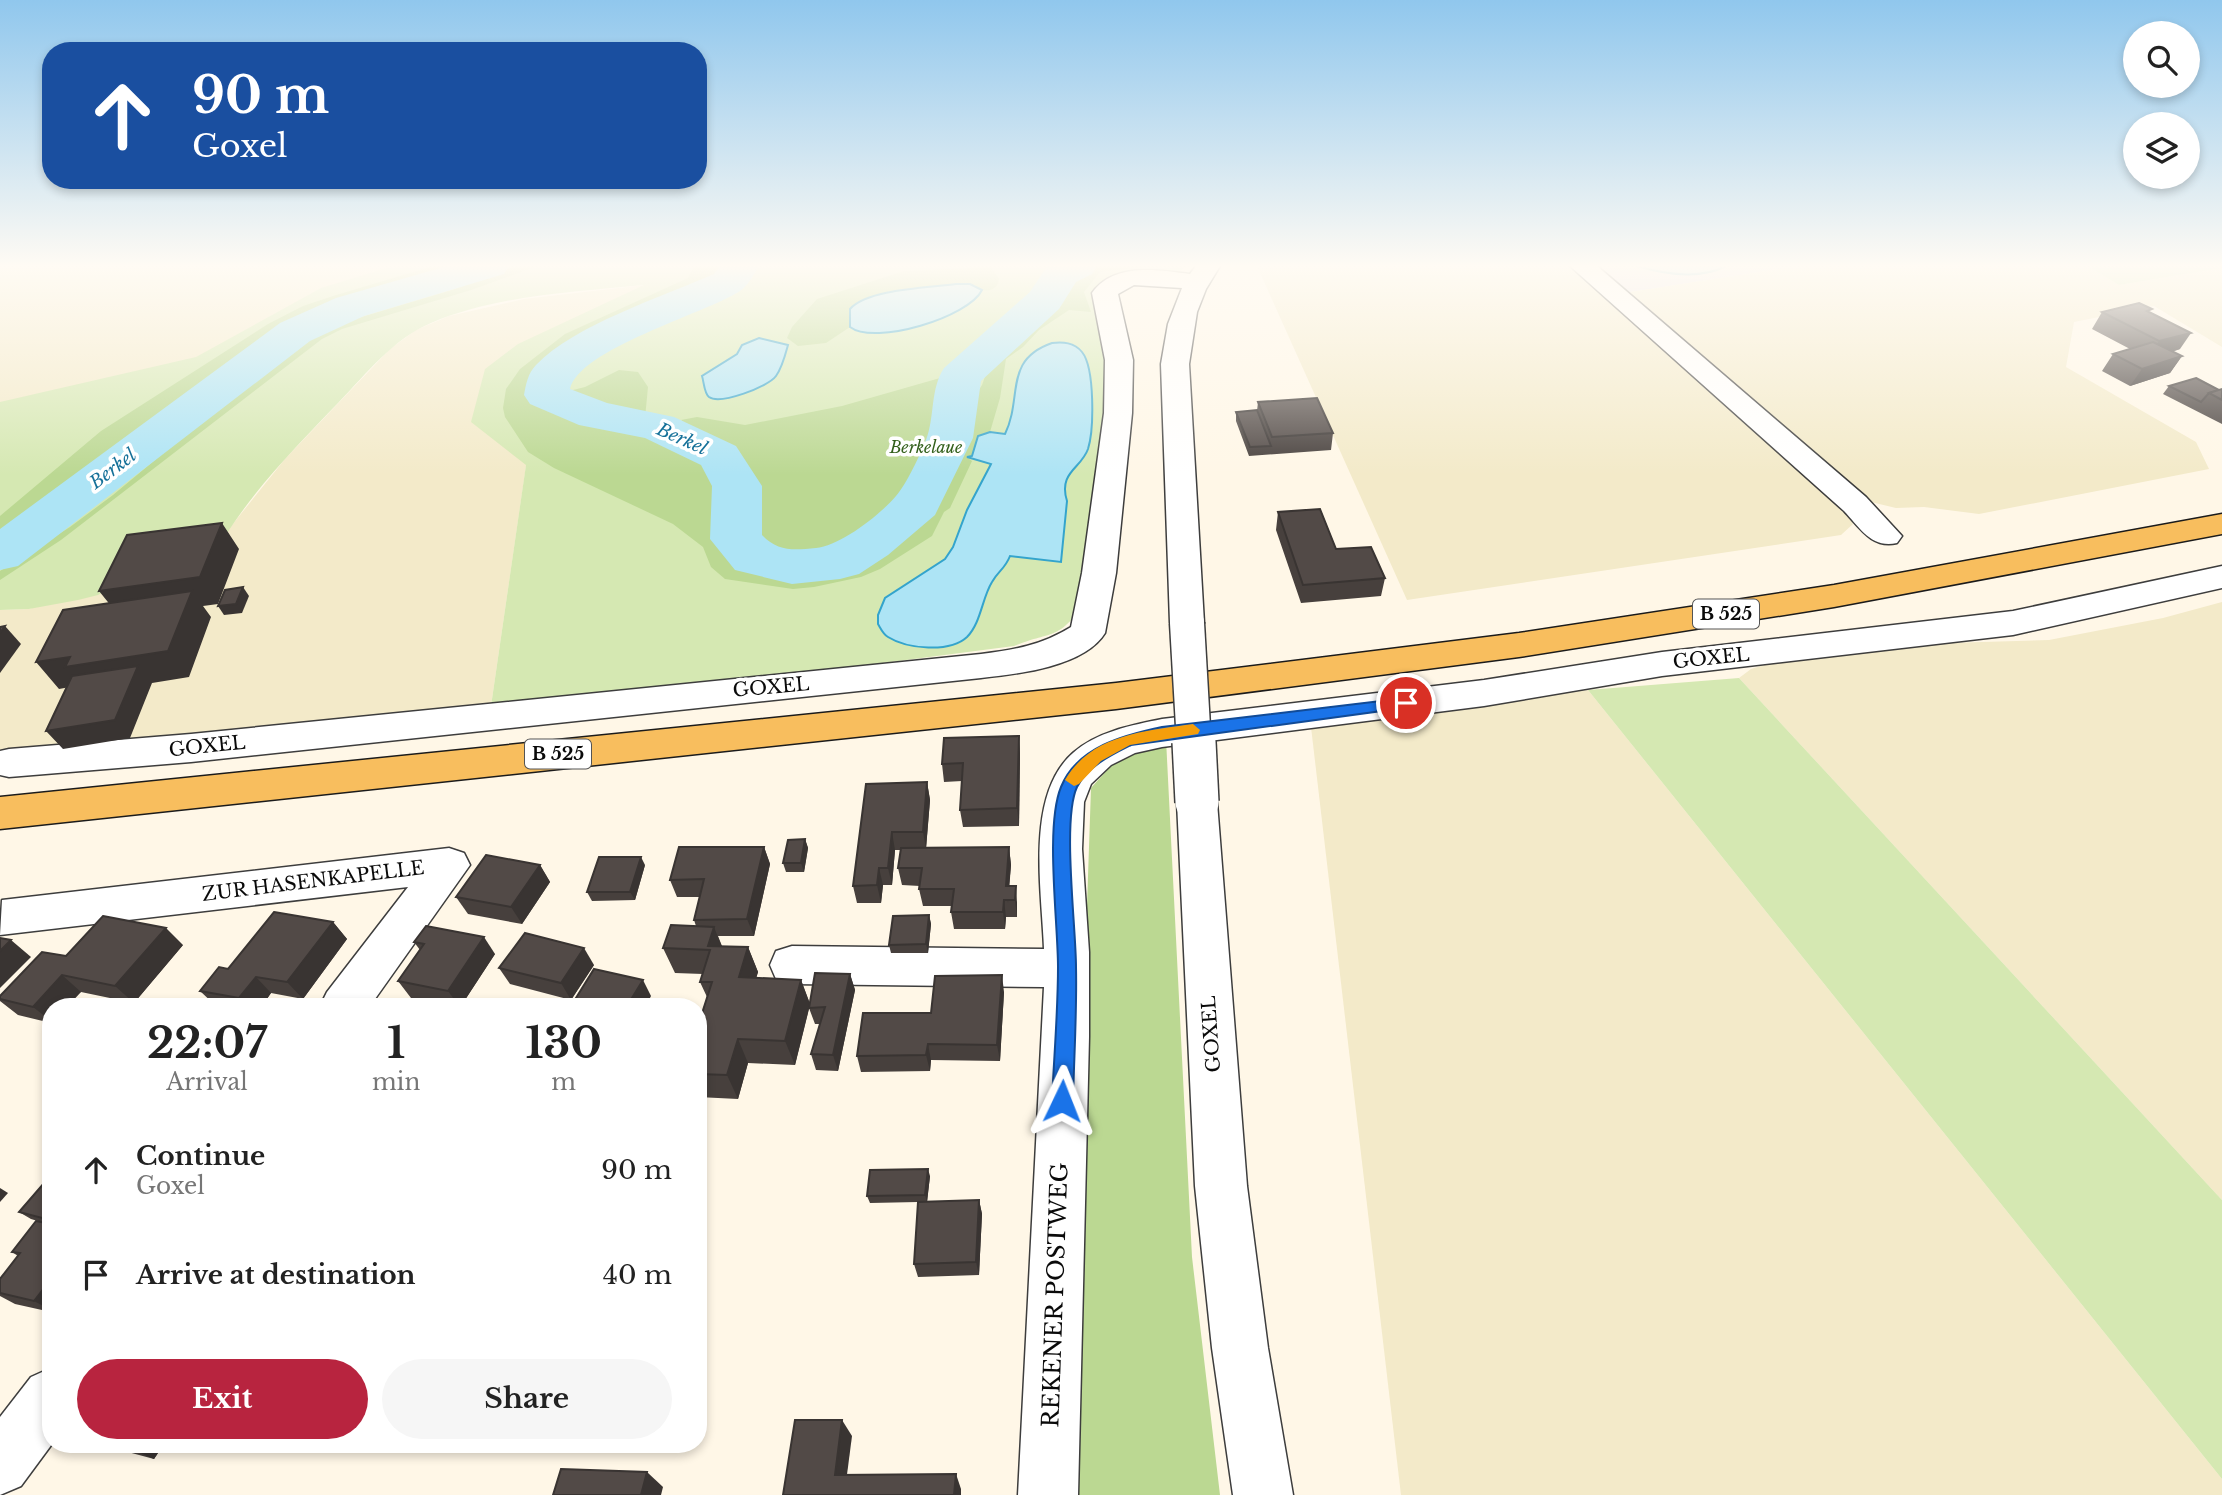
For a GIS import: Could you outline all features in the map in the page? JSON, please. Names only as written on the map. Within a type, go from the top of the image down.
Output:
[{"type":"main road","name":"B 525","points":[[0,813],[1116,696],[1492,649],[1835,596],[2222,524]]},
{"type":"street","name":"GOXEL","points":[[9,763],[191,748],[981,666],[1032,660],[1063,649],[1087,633],[1100,573],[1118,413],[1119,360],[1114,336]]},
{"type":"street","name":"GOXEL","points":[[1177,336],[1174,363],[1187,623],[1221,1186],[1240,1348],[1263,1495]]},
{"type":"street","points":[[1662,336],[1855,504],[1886,536]]},
{"type":"street","name":"GOXEL","points":[[1198,729],[1484,693],[1662,664],[2013,623],[2222,577]]},
{"type":"street","name":"REKENER POSTWEG","points":[[1048,1495],[1067,968],[1062,821],[1068,788],[1080,771],[1095,757],[1127,740],[1198,729]]},
{"type":"street","name":"ZUR HASENKAPELLE","points":[[2,918],[449,865],[349,998]]},
{"type":"street","points":[[792,965],[1067,968]]},
{"type":"street","points":[[0,1465],[42,1409]]},
{"type":"shaded area","points":[[0,336],[312,336],[0,516]]},
{"type":"shaded area","points":[[408,336],[615,336],[528,452],[491,706],[0,774],[0,610],[29,609],[215,553],[228,530],[285,459],[390,349]]},
{"type":"shaded area","points":[[1288,336],[1651,336],[1848,509],[1853,524],[1841,535],[1407,600]]},
{"type":"shaded area","points":[[1675,336],[2072,336],[2066,367],[2196,442],[2209,469],[1979,514],[1924,507],[1896,508],[1871,502]]},
{"type":"shaded area","points":[[2203,336],[2222,336],[2222,347]]},
{"type":"shaded area","points":[[2222,602],[2222,1200],[1739,678],[1751,669],[1771,663],[1948,643],[2049,640],[2163,618]]},
{"type":"shaded area","points":[[1588,690],[2222,1479],[2222,1495],[1401,1495],[1311,727]]},
{"type":"green space","name":"Berkelaue","points":[[234,336],[408,336],[381,358],[288,455],[256,493],[215,553],[130,578],[98,595],[29,609],[0,610],[0,402],[196,357]]},
{"type":"green space","points":[[250,336],[270,336],[88,466],[0,538],[0,516],[101,431]]},
{"type":"green space","points":[[311,336],[328,336],[61,540],[0,580],[0,571],[70,527],[113,495],[270,364]]},
{"type":"green space","name":"Berkelaue","points":[[536,336],[1106,336],[1111,368],[1085,604],[1060,630],[1014,646],[829,670],[491,706],[526,465],[471,422],[485,369],[518,344]]},
{"type":"green space","points":[[563,336],[594,336],[576,344],[544,368],[531,384],[531,399],[559,414],[588,423],[646,432],[695,453],[719,485],[717,521],[725,547],[744,563],[768,572],[804,577],[829,575],[873,561],[890,551],[936,510],[967,448],[973,399],[988,368],[1023,336],[1034,336],[1006,359],[1000,398],[990,432],[978,436],[972,457],[968,458],[972,461],[950,508],[944,512],[932,536],[880,569],[861,577],[793,589],[725,579],[711,567],[703,547],[673,524],[554,468],[528,452],[505,417],[503,408],[506,389],[520,369]]},
{"type":"green space","points":[[788,336],[837,336],[826,343],[798,346],[787,338]]},
{"type":"green space","points":[[619,370],[638,372],[648,387],[645,418],[613,412],[561,393],[585,387]]},
{"type":"green space","points":[[953,376],[923,471],[901,498],[882,512],[856,543],[839,555],[813,560],[759,554],[745,540],[748,487],[739,451],[695,431],[681,420],[697,417],[745,425],[842,406]]},
{"type":"green space","points":[[1739,678],[2222,1200],[2222,1479],[1588,690]]},
{"type":"green space","points":[[1166,739],[1192,1257],[1220,1495],[1067,1495],[1091,788],[1117,759]]},
{"type":"water","points":[[759,338],[788,345],[776,376],[744,394],[723,399],[709,397],[702,376],[737,354],[742,345]]},
{"type":"water","points":[[1052,343],[1072,344],[1082,352],[1089,371],[1092,399],[1088,449],[1066,483],[1067,501],[1061,562],[1010,556],[994,578],[972,631],[960,642],[928,648],[888,637],[878,624],[878,615],[885,598],[945,559],[953,547],[967,510],[991,464],[967,457],[972,456],[978,436],[990,432],[1005,434],[1020,370],[1037,350]]},
{"type":"building","points":[[2149,336],[2180,336],[2159,341]]},
{"type":"building","points":[[2153,342],[2182,356],[2142,369],[2113,354]]},
{"type":"building","points":[[2196,378],[2219,390],[2209,393],[2201,402],[2169,386]]},
{"type":"building","points":[[2222,389],[2222,400],[2209,393]]},
{"type":"building","points":[[1317,398],[1333,433],[1272,437],[1258,402]]},
{"type":"building","points":[[1257,410],[1271,446],[1250,447],[1236,412]]},
{"type":"building","points":[[1320,509],[1336,549],[1371,547],[1385,578],[1303,585],[1278,512]]},
{"type":"building","points":[[222,523],[200,577],[99,591],[127,535]]},
{"type":"building","points":[[243,587],[236,604],[218,606],[225,590]]},
{"type":"building","points":[[192,591],[168,651],[65,667],[70,657],[36,662],[63,610]]},
{"type":"building","points":[[138,666],[115,720],[46,731],[72,676]]},
{"type":"building","points":[[1019,736],[1017,808],[960,810],[963,763],[942,764],[944,738]]},
{"type":"building","points":[[927,782],[923,832],[892,832],[888,868],[879,868],[877,885],[853,886],[866,784]]},
{"type":"building","points":[[805,839],[801,863],[783,863],[788,840]]},
{"type":"building","points":[[679,847],[764,847],[747,919],[694,920],[704,879],[670,880]]},
{"type":"building","points":[[1009,847],[1006,886],[1016,886],[1015,900],[1004,900],[1003,912],[951,912],[954,889],[919,889],[922,868],[898,868],[901,848]]},
{"type":"building","points":[[486,855],[540,865],[511,907],[456,897]]},
{"type":"building","points":[[599,857],[641,857],[630,892],[587,892]]},
{"type":"building","points":[[274,912],[333,922],[287,982],[256,977],[239,998],[200,991],[219,967],[228,969]]},
{"type":"building","points":[[929,915],[926,944],[889,945],[893,916]]},
{"type":"building","points":[[103,916],[166,928],[115,986],[62,975],[33,1007],[0,999],[42,952],[66,956]]},
{"type":"building","points":[[671,925],[714,927],[708,946],[748,947],[739,977],[801,980],[785,1041],[738,1039],[727,1075],[707,1074],[707,998],[712,982],[700,982],[710,950],[663,948]]},
{"type":"building","points":[[426,926],[484,937],[448,991],[398,981],[424,944],[414,942]]},
{"type":"building","points":[[525,933],[584,948],[561,983],[499,968]]},
{"type":"building","points":[[0,938],[11,940],[0,951]]},
{"type":"building","points":[[594,969],[643,980],[632,998],[576,998]]},
{"type":"building","points":[[815,973],[850,974],[833,1055],[811,1054],[825,1007],[809,1008]]},
{"type":"building","points":[[1002,975],[997,1045],[928,1044],[926,1055],[857,1056],[863,1013],[931,1013],[935,976]]},
{"type":"building","points":[[928,1169],[925,1195],[867,1196],[870,1170]]},
{"type":"building","points":[[42,1185],[42,1218],[19,1212]]},
{"type":"building","points":[[979,1200],[976,1262],[914,1264],[918,1202]]},
{"type":"building","points":[[36,1221],[42,1222],[42,1291],[34,1301],[0,1293],[0,1279],[20,1253],[12,1252]]},
{"type":"building","points":[[795,1420],[842,1420],[835,1475],[956,1474],[954,1495],[783,1495]]},
{"type":"building","points":[[561,1469],[647,1472],[641,1495],[553,1495]]},
{"type":"waterway","name":"Berkel","points":[[0,554],[290,336]]},
{"type":"waterway","name":"Berkel","points":[[608,336],[587,345],[551,375],[546,395],[595,415],[658,427],[719,456],[737,486],[736,539],[754,558],[792,567],[840,562],[870,544],[917,504],[950,438],[960,377],[1006,336]]},
{"type":"slow traffic","points":[[1074,780],[1095,757],[1110,747],[1127,740],[1193,730]]},
{"type":"route","points":[[1062,1101],[1067,968],[1062,821],[1068,788],[1080,771],[1110,747],[1127,740],[1162,733],[1406,703]]}]
